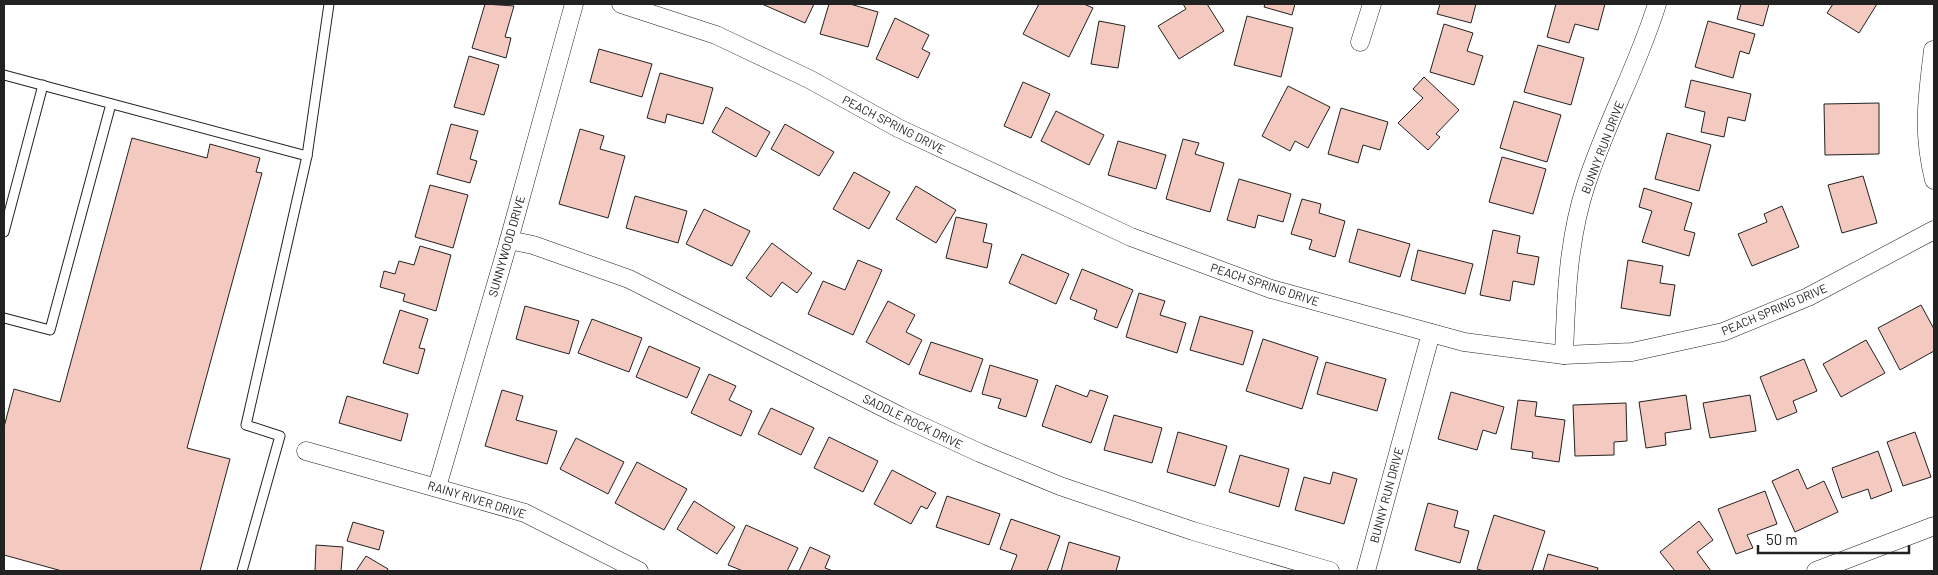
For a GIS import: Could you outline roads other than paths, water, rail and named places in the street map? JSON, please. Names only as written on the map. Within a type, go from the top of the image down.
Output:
[{"type":"street","name":"SUNNYWOOD DRIVE","points":[[437,487],[574,4]]},
{"type":"street","name":"PEACH SPRING DRIVE","points":[[621,4],[716,35],[809,79],[906,132],[1131,237],[1271,289],[1464,342],[1564,354],[1632,352],[1723,332],[1808,296],[1934,230]]},
{"type":"street","points":[[1360,42],[1372,4]]},
{"type":"street","name":"BUNNY RUN DRIVE","points":[[1564,354],[1566,304],[1572,246],[1586,186],[1657,4]]},
{"type":"street","points":[[1933,50],[1925,109],[1928,156],[1934,180]]},
{"type":"street","name":"SADDLE ROCK DRIVE","points":[[508,240],[533,245],[629,279],[900,416],[980,453],[1060,486],[1193,531],[1330,571]]},
{"type":"street","name":"BUNNY RUN DRIVE","points":[[1366,571],[1430,332]]},
{"type":"street","name":"RAINY RIVER DRIVE","points":[[306,451],[525,512],[639,571]]},
{"type":"street","points":[[1816,571],[1934,526]]},
{"type":"lane","points":[[242,571],[280,436],[246,426],[307,156],[329,4]]},
{"type":"lane","points":[[4,74],[307,156]]},
{"type":"lane","points":[[4,232],[43,85]]},
{"type":"lane","points":[[4,318],[50,330],[111,104]]}]
